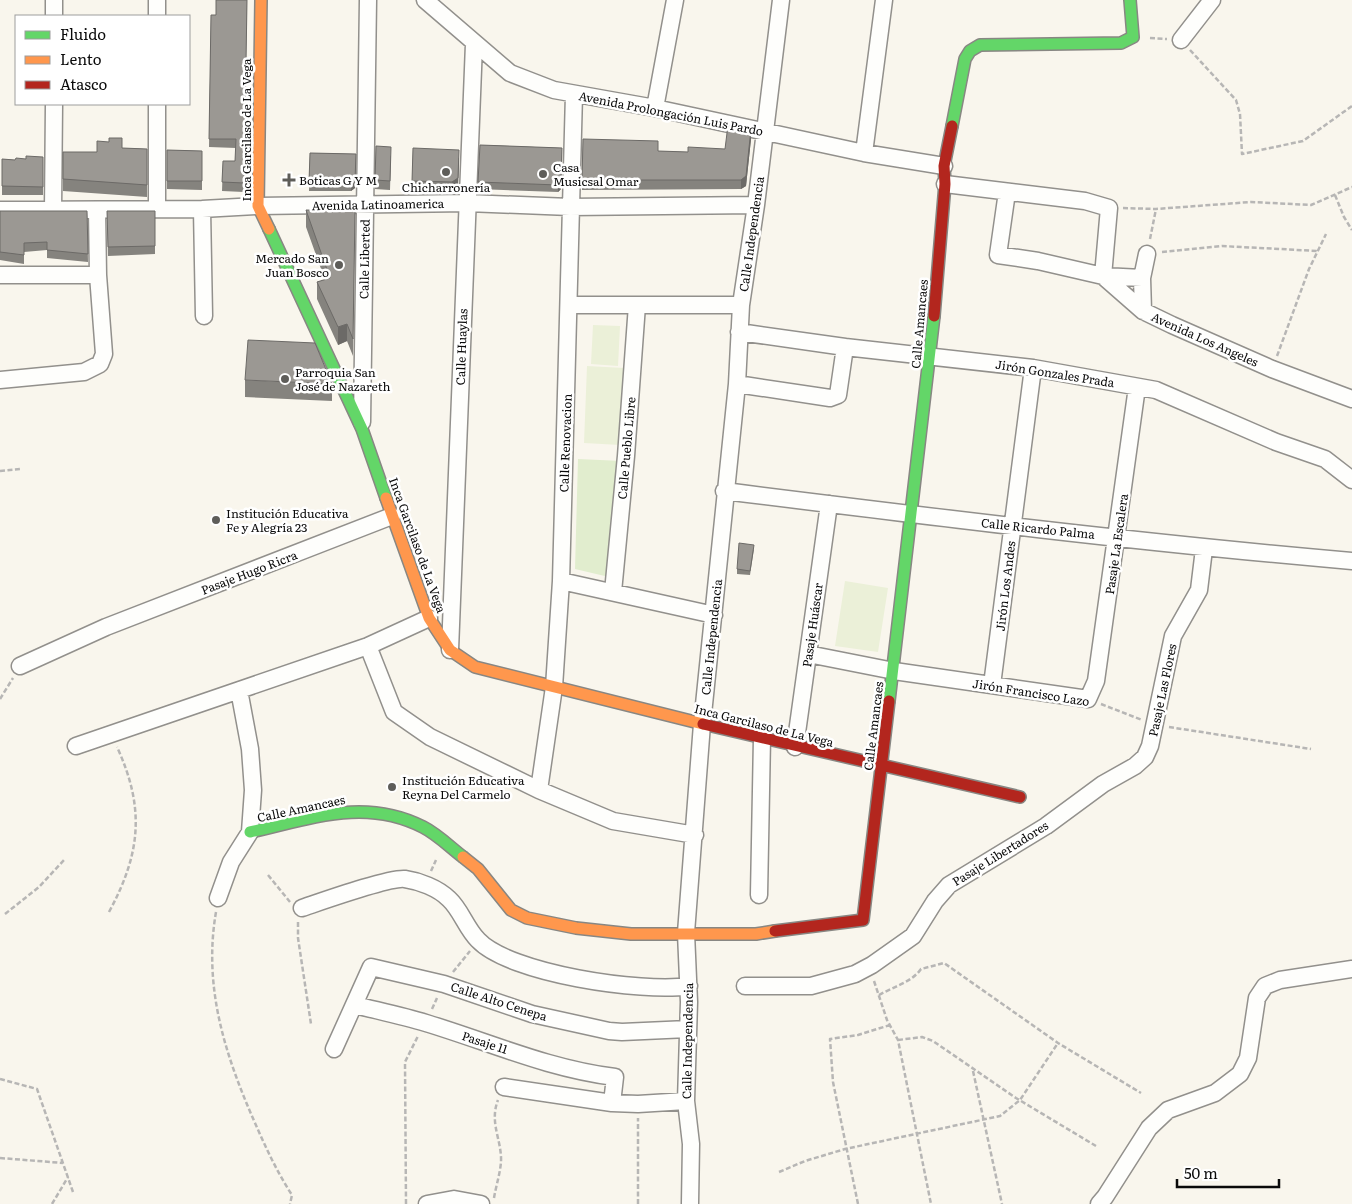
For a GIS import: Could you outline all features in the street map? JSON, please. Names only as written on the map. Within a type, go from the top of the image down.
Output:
[{"type":"street","points":[[54,0],[54,15]]},
{"type":"street","points":[[157,0],[157,15]]},
{"type":"street","name":"Inca Garcilaso de La Vega","points":[[261,0],[258,206],[362,429],[429,618],[450,650],[475,667],[795,747],[1020,797]]},
{"type":"street","name":"Calle Liberted","points":[[362,429],[368,0]]},
{"type":"street","name":"Avenida Prolongación Luis Pardo","points":[[425,0],[510,73],[532,82],[574,94],[655,108],[864,152],[944,166]]},
{"type":"street","points":[[655,108],[674,0]]},
{"type":"street","name":"Calle Independencia","points":[[690,1203],[691,1144],[686,1101],[689,986],[686,933],[702,724],[714,615],[724,491],[737,384],[741,305],[756,205],[781,0]]},
{"type":"street","points":[[864,152],[884,0]]},
{"type":"street","points":[[1130,0],[1133,37]]},
{"type":"street","points":[[1181,40],[1212,0]]},
{"type":"street","name":"Calle Amancaes","points":[[250,832],[327,814],[349,811],[377,811],[424,827],[445,842],[478,869],[511,910],[527,918],[576,928],[631,934],[756,934],[863,920],[930,357],[945,184],[944,166],[965,59],[970,51],[980,45],[1120,43],[1133,37]]},
{"type":"street","name":"Calle Huaylas","points":[[450,650],[466,203],[474,44]]},
{"type":"street","name":"Calle Renovacion","points":[[539,790],[554,687],[561,581],[570,305],[570,207],[574,94]]},
{"type":"street","points":[[53,210],[54,105]]},
{"type":"street","points":[[157,105],[157,209]]},
{"type":"street","points":[[945,184],[1085,201],[1108,208],[1103,276]]},
{"type":"street","points":[[1007,192],[998,256],[1038,262],[1103,276],[1142,278]]},
{"type":"street","name":"Avenida Latinoamerica","points":[[0,210],[202,209],[258,206],[466,203],[570,207],[756,205]]},
{"type":"street","points":[[202,209],[204,316]]},
{"type":"street","points":[[0,380],[84,372],[100,364],[104,354],[98,275],[97,210]]},
{"type":"street","points":[[1143,311],[1142,278],[1147,254]]},
{"type":"street","points":[[0,275],[98,275]]},
{"type":"street","name":"Avenida Los Angeles","points":[[1103,276],[1143,311],[1272,369],[1352,400]]},
{"type":"street","points":[[570,305],[741,305]]},
{"type":"street","name":"Calle Pueblo Libre","points":[[613,592],[626,456],[637,305]]},
{"type":"street","name":"Jirón Gonzales Prada","points":[[739,332],[845,347],[1033,368],[1156,390],[1276,442],[1325,460],[1352,480]]},
{"type":"street","points":[[737,384],[830,398],[838,395],[845,347]]},
{"type":"street","name":"Jirón Los Andes","points":[[992,685],[1033,368]]},
{"type":"street","name":"Pasaje La Escalera","points":[[1088,698],[1096,681],[1137,387]]},
{"type":"street","name":"Calle Ricardo Palma","points":[[724,491],[911,514],[1117,536],[1204,549],[1352,561]]},
{"type":"street","name":"Pasaje Huáscar","points":[[795,747],[829,504]]},
{"type":"street","name":"Pasaje Hugo Ricra","points":[[20,666],[106,627],[392,516]]},
{"type":"street","name":"Pasaje Las Flores","points":[[1103,784],[1135,766],[1145,757],[1150,746],[1173,636],[1199,590],[1204,549]]},
{"type":"street","points":[[561,581],[714,615]]},
{"type":"street","points":[[76,746],[368,646],[429,618]]},
{"type":"street","points":[[368,646],[394,712],[430,737],[539,790],[612,821],[695,835]]},
{"type":"street","name":"Jirón Francisco Lazo","points":[[808,654],[894,672],[1088,698]]},
{"type":"street","points":[[218,898],[231,862],[250,832],[253,790],[250,749],[238,690]]},
{"type":"street","points":[[760,895],[762,738]]},
{"type":"street","name":"Pasaje Libertadores","points":[[745,986],[811,986],[855,974],[872,965],[913,936],[935,901],[950,885],[1046,826],[1103,784]]},
{"type":"street","points":[[302,908],[403,878],[424,884],[449,899],[478,940],[503,958],[600,983],[667,989],[689,986]]},
{"type":"street","name":"Calle Alto Cenepa","points":[[356,1005],[371,968],[444,984],[532,1014],[608,1031],[688,1029]]},
{"type":"street","points":[[1099,1204],[1106,1197],[1149,1128],[1168,1110],[1216,1093],[1240,1074],[1248,1058],[1257,998],[1265,986],[1280,980],[1352,969]]},
{"type":"street","points":[[334,1049],[356,1005]]},
{"type":"street","name":"Pasaje 11","points":[[356,1005],[425,1023],[547,1063],[588,1074],[615,1077],[612,1103]]},
{"type":"street","points":[[504,1087],[612,1103],[638,1104],[686,1101]]},
{"type":"street","points":[[427,1204],[454,1199],[481,1204]]},
{"type":"path","points":[[1133,37],[1181,40],[1236,100],[1240,114],[1242,154],[1303,141],[1352,106]]},
{"type":"path","points":[[1108,208],[1156,209],[1251,202],[1311,205],[1352,187]]},
{"type":"path","points":[[1335,195],[1344,217],[1352,230]]},
{"type":"path","points":[[1156,209],[1147,254],[1222,246],[1318,252]]},
{"type":"path","points":[[1272,369],[1326,234]]},
{"type":"path","points":[[0,471],[21,469]]},
{"type":"path","points":[[0,699],[20,666]]},
{"type":"path","name":"Jirón Francisco Lazo","points":[[1088,698],[1154,724],[1311,749]]},
{"type":"path","points":[[109,912],[124,884],[132,862],[136,834],[135,799],[127,769],[112,734]]},
{"type":"path","points":[[424,884],[445,842]]},
{"type":"path","points":[[5,914],[39,887],[65,859]]},
{"type":"path","points":[[268,875],[294,908],[302,908],[298,924],[298,938],[311,1024]]},
{"type":"path","points":[[218,898],[212,952],[220,1029],[235,1079],[277,1172],[292,1195],[290,1204]]},
{"type":"path","points":[[406,1204],[405,1062],[444,984],[478,940]]},
{"type":"path","points":[[879,995],[897,984],[915,978],[921,969],[944,963],[1058,1043],[1141,1093]]},
{"type":"path","points":[[872,965],[872,974],[887,1020],[898,1040],[915,1133],[931,1204]]},
{"type":"path","points":[[858,1204],[845,1149],[833,1082],[830,1039],[858,1035],[890,1025]]},
{"type":"path","points":[[898,1040],[922,1037],[933,1042],[1020,1100],[1096,1146]]},
{"type":"path","points":[[779,1172],[805,1161],[845,1149],[1000,1116],[1020,1100],[1058,1043]]},
{"type":"path","points":[[973,1070],[1002,1204]]},
{"type":"path","points":[[0,1078],[37,1089],[73,1192]]},
{"type":"path","points":[[494,1204],[501,1161],[495,1130],[496,1106],[504,1087]]},
{"type":"path","points":[[638,1104],[638,1204]]},
{"type":"path","points":[[0,1158],[64,1163]]},
{"type":"path","points":[[52,1204],[68,1177]]},
{"type":"green space","points":[[593,325],[620,326],[618,366],[591,364]]},
{"type":"green space","points":[[587,366],[624,368],[620,445],[584,443]]},
{"type":"green space","points":[[578,459],[622,461],[609,577],[575,569]]},
{"type":"green space","points":[[845,581],[888,588],[878,652],[835,646]]},
{"type":"building","points":[[216,0],[247,0],[244,183],[222,182],[223,161],[235,161],[236,139],[209,139],[211,15],[216,15]]},
{"type":"building","points":[[728,125],[751,129],[746,176],[741,180],[582,180],[583,139],[658,141],[658,151],[688,152],[688,147],[725,149]]},
{"type":"building","points":[[109,138],[122,138],[122,148],[147,149],[147,185],[63,179],[63,152],[97,152],[97,141],[109,142]]},
{"type":"building","points":[[480,145],[562,148],[561,181],[558,185],[478,182]]},
{"type":"building","points":[[376,146],[391,147],[390,181],[375,180]]},
{"type":"building","points":[[413,148],[459,150],[458,178],[452,182],[412,181]]},
{"type":"building","points":[[167,150],[202,151],[202,181],[167,181]]},
{"type":"building","points":[[310,153],[356,154],[355,180],[351,182],[309,182]]},
{"type":"building","points":[[26,156],[43,157],[43,187],[2,186],[2,159],[26,159]]},
{"type":"building","name":"Mercado San Juan Bosco","points":[[306,210],[355,211],[353,339],[347,324],[338,327],[317,282],[330,278]]},
{"type":"building","points":[[0,211],[87,211],[88,254],[47,250],[47,242],[24,243],[24,255],[0,252]]},
{"type":"building","points":[[107,211],[155,211],[155,246],[108,247]]},
{"type":"building","points":[[248,340],[315,343],[332,384],[245,380]]},
{"type":"building","points":[[739,543],[754,545],[750,571],[737,569]]},
{"type":"traffic: fast","points":[[952,126],[965,59],[970,51],[980,45],[1121,43],[1133,37],[1130,0]]},
{"type":"traffic: fast","points":[[269,229],[362,429],[386,498]]},
{"type":"traffic: fast","points":[[889,701],[934,316]]},
{"type":"traffic: fast","points":[[250,832],[337,813],[380,813],[401,818],[423,827],[463,857]]},
{"type":"traffic: slow","points":[[261,0],[258,206],[269,229]]},
{"type":"traffic: slow","points":[[386,498],[429,618],[450,650],[475,667],[703,724]]},
{"type":"traffic: slow","points":[[463,857],[478,869],[511,910],[527,918],[576,928],[631,934],[756,934],[775,931]]},
{"type":"traffic: jam","points":[[934,316],[945,184],[944,166],[952,126]]},
{"type":"traffic: jam","points":[[775,931],[863,920],[889,701]]},
{"type":"traffic: jam","points":[[703,724],[1020,797]]},
{"type":"place","name":"Chicharronería","points":[[446,172]]},
{"type":"place","name":"Casa Musicsal Omar","points":[[543,174]]},
{"type":"place","name":"Boticas G Y M","points":[[289,180]]},
{"type":"place","name":"Mercado San Juan Bosco","points":[[339,265]]},
{"type":"place","name":"Parroquia San José de Nazareth","points":[[285,379]]},
{"type":"place","name":"Institución Educativa Fe y Alegría 23","points":[[216,520]]},
{"type":"place","name":"Institución Educativa Reyna Del Carmelo","points":[[392,787]]}]
